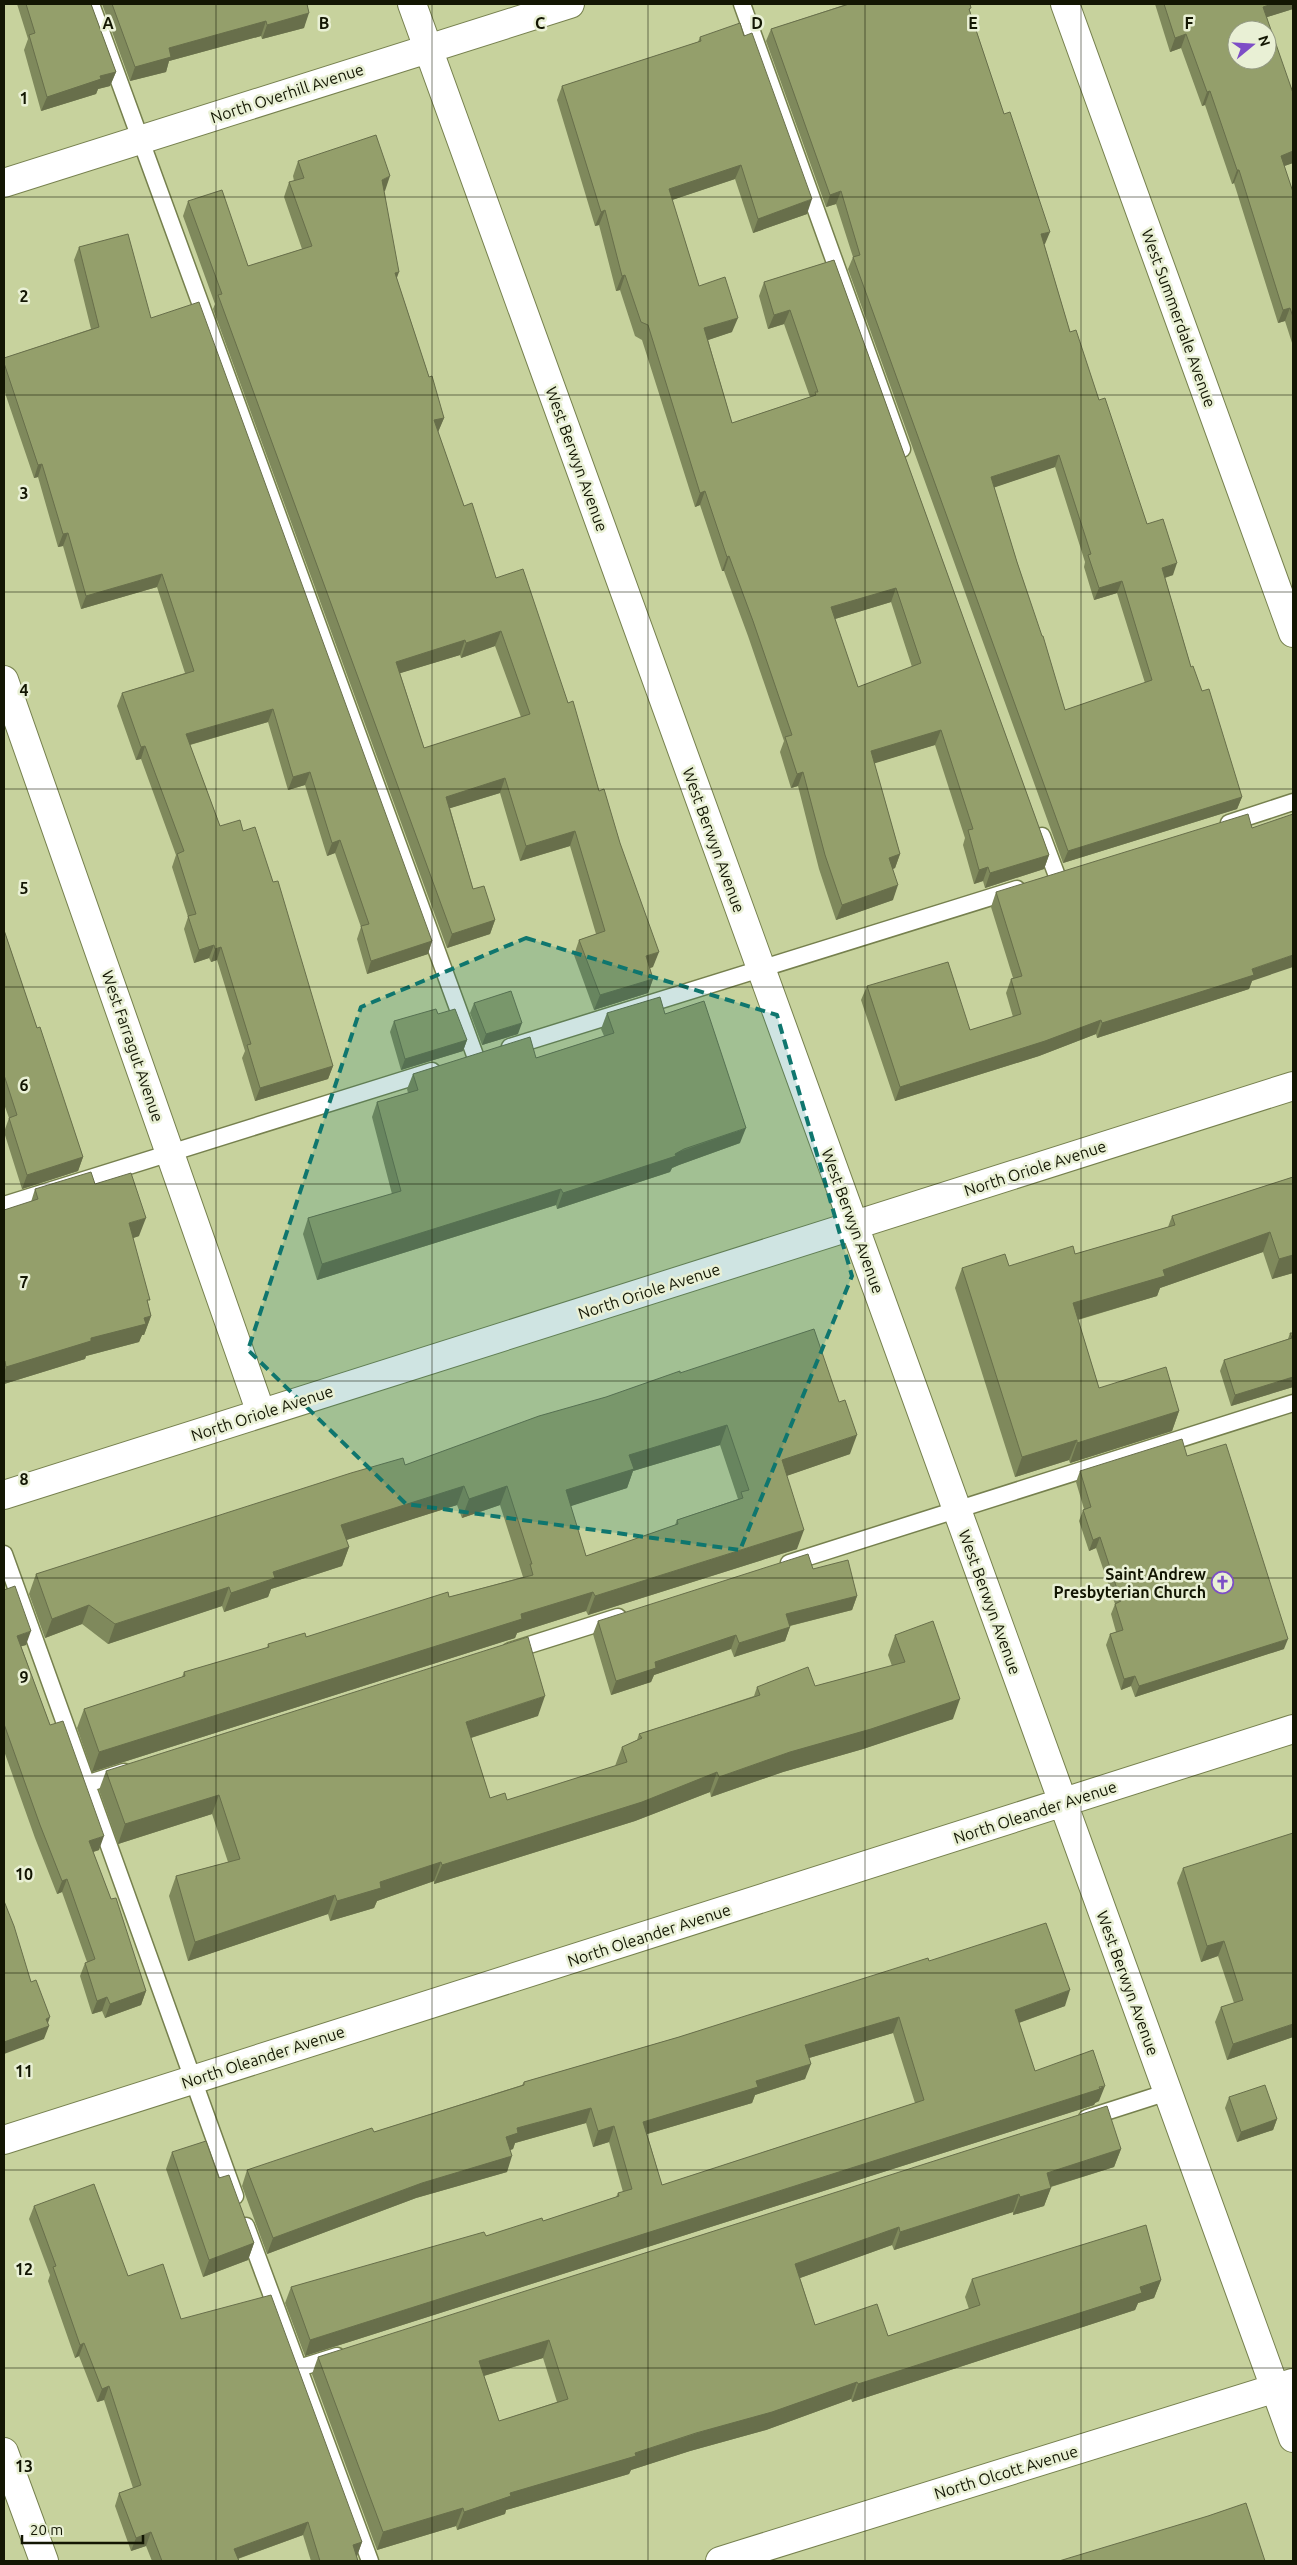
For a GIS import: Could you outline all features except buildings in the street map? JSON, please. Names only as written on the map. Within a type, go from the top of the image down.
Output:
[{"type":"street","name":"West Berwyn Avenue","points":[[412,4],[1168,2092],[1284,2386],[1293,2438]]},
{"type":"street","name":"North Overhill Avenue","points":[[4,183],[570,4]]},
{"type":"street","name":"West Summerdale Avenue","points":[[1064,4],[1293,633]]},
{"type":"street","name":"West Farragut Avenue","points":[[4,680],[261,1413]]},
{"type":"street","name":"North Oriole Avenue","points":[[4,1495],[1293,1086]]},
{"type":"street","name":"North Oleander Avenue","points":[[4,2140],[1293,1729]]},
{"type":"street","name":"North Olcott Avenue","points":[[720,2561],[1284,2386]]},
{"type":"street","points":[[4,2452],[44,2561]]},
{"type":"lane","points":[[92,4],[476,1058]]},
{"type":"lane","points":[[742,4],[908,464]]},
{"type":"lane","points":[[1218,826],[1293,802]]},
{"type":"lane","points":[[1036,820],[1057,876]]},
{"type":"lane","points":[[4,1205],[1076,870]]},
{"type":"lane","points":[[777,1567],[1293,1403]]},
{"type":"lane","points":[[4,1554],[192,2080],[370,2561]]},
{"type":"lane","points":[[493,1656],[635,1611]]},
{"type":"lane","points":[[86,1784],[143,1766]]},
{"type":"lane","points":[[1073,2122],[1168,2092]]},
{"type":"lane","points":[[298,2368],[355,2350]]},
{"type":"highlighted area","points":[[526,938],[777,1015],[852,1276],[740,1550],[406,1504],[248,1350],[361,1007]]},
{"type":"place","name":"Saint Andrew Presbyterian Church","points":[[1222,1583]]}]
